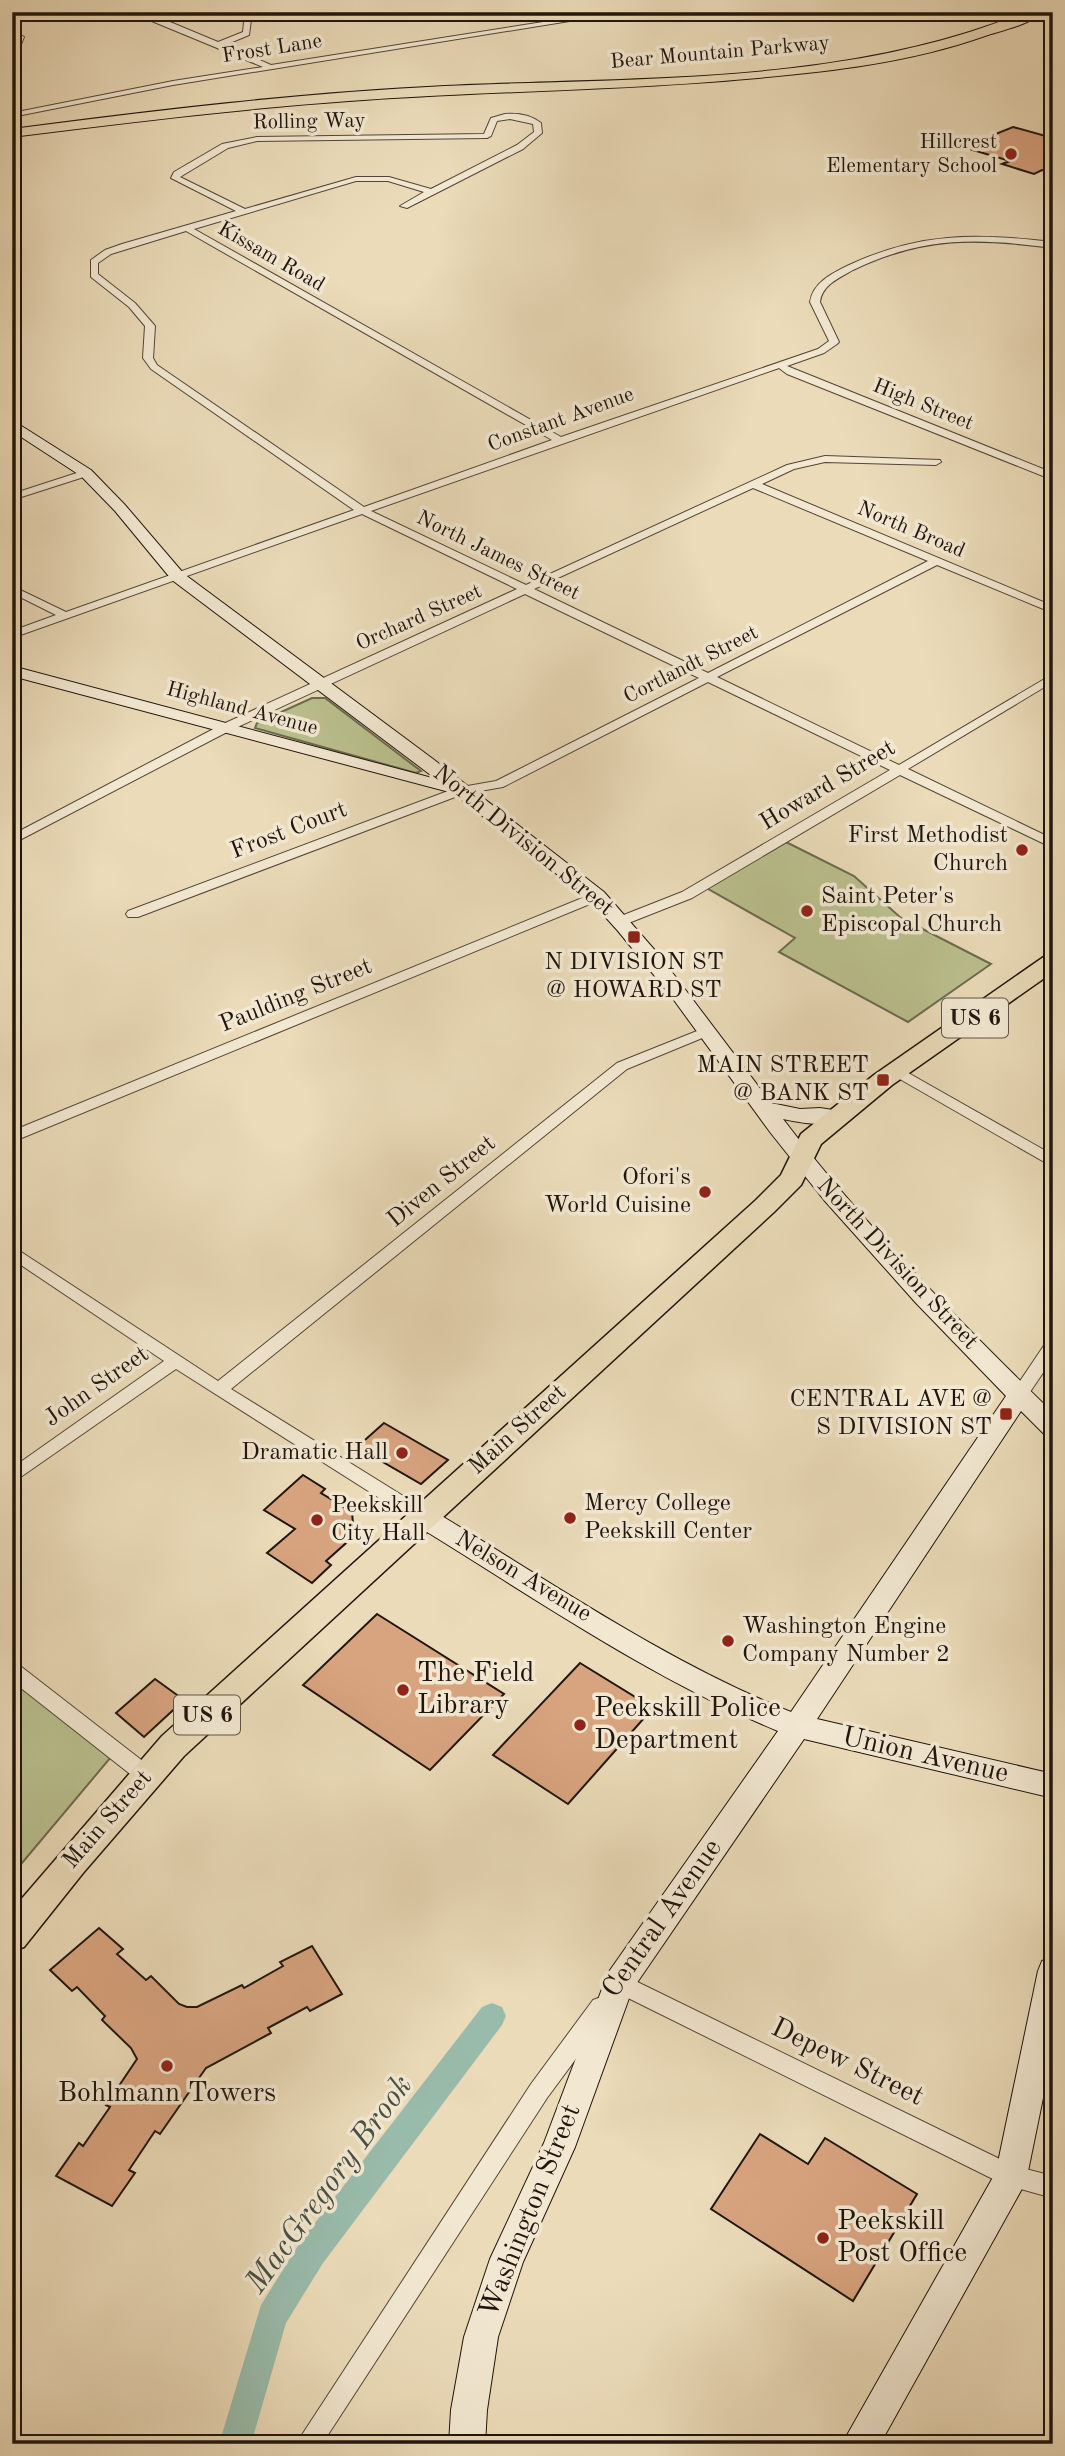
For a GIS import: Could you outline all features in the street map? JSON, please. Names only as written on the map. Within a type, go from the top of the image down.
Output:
[{"type":"highway","name":"Bear Mountain Parkway","points":[[12,133],[149,116],[440,88],[720,73],[822,63],[944,40],[1019,12]]},
{"type":"highway","name":"Bear Mountain Parkway","points":[[399,93],[678,80],[819,67],[886,57],[953,42],[1008,25],[1037,12]]},
{"type":"main road","name":"Main Street","points":[[12,1936],[173,1746],[765,1206],[792,1179],[810,1140],[896,1071],[1053,961]]},
{"type":"street","points":[[142,12],[155,21],[250,57],[270,68]]},
{"type":"street","points":[[217,45],[246,33],[248,12]]},
{"type":"street","name":"Frost Lane","points":[[12,115],[270,68],[622,12]]},
{"type":"street","points":[[776,12],[987,12]]},
{"type":"street","points":[[551,13],[560,22]]},
{"type":"street","points":[[12,31],[20,37],[17,45]]},
{"type":"street","name":"Rolling Way","points":[[243,211],[181,181],[176,178],[177,174],[225,146],[257,139],[489,140],[494,120],[498,118],[523,117],[534,121],[538,133],[512,151]]},
{"type":"street","points":[[502,147],[512,151]]},
{"type":"street","points":[[404,206],[428,191],[512,151]]},
{"type":"street","name":"Kissam Road","points":[[185,227],[356,179],[389,179],[428,191]]},
{"type":"street","name":"Kissam Road","points":[[185,227],[561,441]]},
{"type":"street","name":"North James Street","points":[[185,227],[108,252],[94,262],[94,275],[132,305],[150,326],[148,358],[154,367],[363,511],[1053,844]]},
{"type":"street","name":"Constant Avenue","points":[[12,635],[818,353],[834,342],[815,302],[815,296],[824,284],[854,266],[905,246],[941,238],[984,236],[1053,245]]},
{"type":"street","name":"High Street","points":[[780,365],[790,372],[1053,477]]},
{"type":"street","name":"North Division Street","points":[[12,424],[86,474],[120,508],[178,577],[597,896],[621,921],[707,1031],[801,1158],[898,1270],[1053,1428]]},
{"type":"street","name":"Orchard Street","points":[[12,840],[225,728],[791,467],[825,459],[936,462]]},
{"type":"street","points":[[12,498],[86,474]]},
{"type":"street","name":"North Broad","points":[[754,485],[1053,610]]},
{"type":"street","name":"Cortlandt Street","points":[[460,791],[499,785],[935,562]]},
{"type":"street","points":[[12,589],[66,616]]},
{"type":"street","name":"Highland Avenue","points":[[12,671],[460,791]]},
{"type":"street","name":"Howard Street","points":[[621,921],[687,895],[1053,677]]},
{"type":"street","name":"Frost Court","points":[[133,914],[460,791]]},
{"type":"street","name":"Paulding Street","points":[[12,1137],[597,896]]},
{"type":"street","name":"Diven Street","points":[[219,1390],[622,1066],[707,1031]]},
{"type":"street","points":[[896,1071],[1053,1162]]},
{"type":"street","points":[[766,1110],[800,1116],[838,1117]]},
{"type":"street","name":"Nelson Avenue","points":[[12,1251],[219,1390],[671,1668],[713,1691],[797,1726]]},
{"type":"street","points":[[1020,1394],[1053,1345]]},
{"type":"street","name":"John Street","points":[[12,1477],[176,1361]]},
{"type":"street","name":"Central Avenue","points":[[308,2444],[539,2091],[620,1983],[1020,1394]]},
{"type":"street","points":[[12,1670],[146,1775]]},
{"type":"street","name":"Union Avenue","points":[[797,1726],[1053,1786]]},
{"type":"street","points":[[860,2444],[1011,2176],[1053,1971]]},
{"type":"street","name":"Depew Street","points":[[620,1983],[1011,2176],[1053,2187]]},
{"type":"street","name":"Washington Street","points":[[467,2444],[469,2410],[481,2337],[507,2259],[559,2147],[620,1983]]},
{"type":"green space","points":[[312,698],[325,698],[421,771],[416,773],[255,728],[257,723]]},
{"type":"green space","points":[[786,842],[854,876],[901,918],[991,964],[908,1022],[779,952],[795,938],[703,886]]},
{"type":"green space","points":[[12,1669],[116,1751],[12,1875]]},
{"type":"building","name":"Hillcrest Elementary School","points":[[1013,127],[1053,138],[1053,173],[1042,170],[1034,174],[1002,164],[1010,161],[963,147]]},
{"type":"building","name":"Dramatic Hall","points":[[384,1423],[448,1460],[421,1484],[357,1447]]},
{"type":"building","name":"Peekskill City Hall","points":[[303,1475],[325,1489],[321,1493],[352,1512],[354,1536],[326,1561],[331,1565],[312,1583],[267,1553],[295,1529],[264,1510]]},
{"type":"building","name":"The Field Library","points":[[377,1614],[504,1694],[430,1770],[303,1685]]},
{"type":"building","name":"Peekskill Police Department","points":[[580,1663],[653,1708],[568,1804],[493,1755]]},
{"type":"building","points":[[155,1679],[184,1700],[144,1737],[116,1713]]},
{"type":"building","name":"Bohlmann Towers","points":[[99,1928],[123,1949],[117,1954],[146,1980],[151,1976],[179,2004],[187,2007],[197,2007],[242,1985],[244,1988],[283,1966],[280,1962],[312,1946],[342,1994],[310,2011],[307,2007],[268,2028],[271,2033],[206,2068],[160,2134],[155,2131],[129,2170],[135,2173],[112,2206],[56,2176],[79,2143],[83,2146],[110,2107],[106,2105],[137,2059],[131,2048],[102,2020],[105,2016],[77,1987],[72,1991],[50,1970]]},
{"type":"building","name":"Peekskill Post Office","points":[[760,2134],[808,2164],[825,2138],[917,2194],[853,2301],[711,2209]]},
{"type":"waterway","name":"MacGregory Brook","points":[[235,2444],[272,2316],[312,2252],[492,2016]]},
{"type":"place","name":"Hillcrest Elementary School","points":[[1011,154]]},
{"type":"place","name":"First Methodist Church","points":[[1022,850]]},
{"type":"place","name":"Saint Peter's Episcopal Church","points":[[807,911]]},
{"type":"place","name":"N DIVISION ST @ HOWARD ST","points":[[634,937]]},
{"type":"place","name":"MAIN STREET @ BANK ST","points":[[883,1080]]},
{"type":"place","name":"Ofori's World Cuisine","points":[[705,1192]]},
{"type":"place","name":"CENTRAL AVE @ S DIVISION ST","points":[[1006,1414]]},
{"type":"place","name":"Dramatic Hall","points":[[402,1453]]},
{"type":"place","name":"Mercy College Peekskill Center","points":[[570,1518]]},
{"type":"place","name":"Peekskill City Hall","points":[[317,1520]]},
{"type":"place","name":"Washington Engine Company Number 2","points":[[728,1641]]},
{"type":"place","name":"The Field Library","points":[[403,1690]]},
{"type":"place","name":"Peekskill Police Department","points":[[580,1725]]},
{"type":"place","name":"Bohlmann Towers","points":[[167,2066]]},
{"type":"place","name":"Peekskill Post Office","points":[[823,2238]]}]
